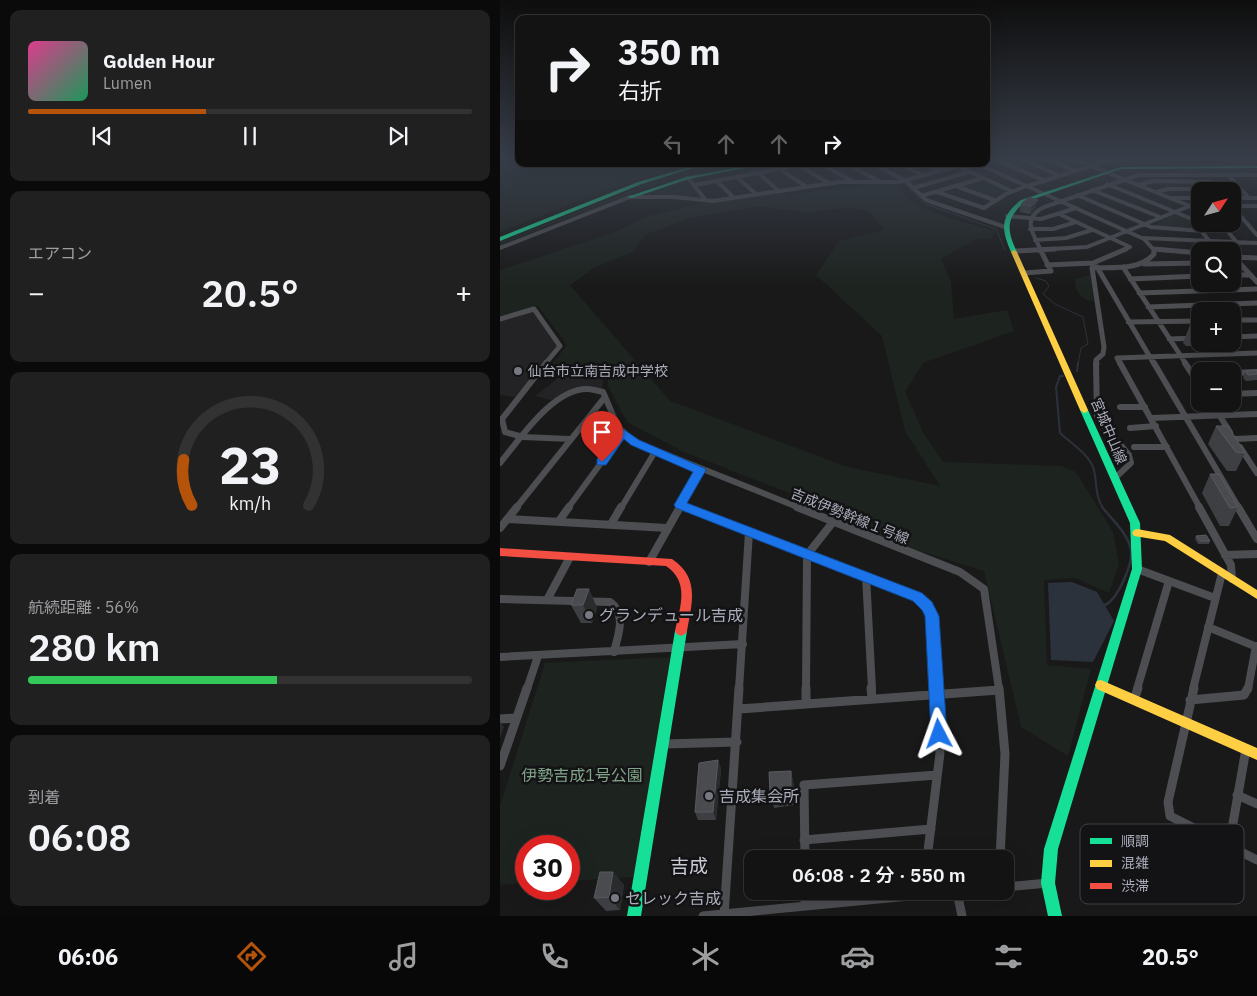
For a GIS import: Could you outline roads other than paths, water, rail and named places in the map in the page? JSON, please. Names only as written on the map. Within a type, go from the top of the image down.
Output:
[{"type":"main road","points":[[500,237],[589,201]]},
{"type":"main road","points":[[500,237],[594,201]]},
{"type":"main road","points":[[1005,228],[1007,216],[1014,206],[1026,201]]},
{"type":"main road","name":"宮城中山線","points":[[1005,228],[1115,478],[1137,533],[1137,569],[1050,850],[1048,883],[1055,916]]},
{"type":"main road","points":[[1137,533],[1167,538],[1257,595]]},
{"type":"main road","points":[[500,552],[668,562],[679,566],[686,574],[688,587],[664,744],[634,916]]},
{"type":"main road","points":[[1100,685],[1257,754]]},
{"type":"street","points":[[500,248],[620,201]]},
{"type":"street","points":[[928,201],[1005,228]]},
{"type":"street","points":[[963,201],[984,208],[993,201]]},
{"type":"street","points":[[1024,273],[1051,271],[1030,229],[1030,219],[1037,210],[1060,201],[1141,238],[1154,249],[1191,252]]},
{"type":"street","points":[[1090,201],[1152,228],[1191,230]]},
{"type":"street","points":[[1119,201],[1160,217]]},
{"type":"street","points":[[1148,201],[1191,219]]},
{"type":"street","points":[[1177,201],[1190,206]]},
{"type":"street","points":[[1014,251],[1080,248],[1190,206]]},
{"type":"street","points":[[1241,206],[1257,206]]},
{"type":"street","points":[[1007,216],[1041,219],[1076,208]]},
{"type":"street","points":[[1047,265],[1093,263],[1130,248],[1059,214]]},
{"type":"street","points":[[1241,216],[1257,235]]},
{"type":"street","points":[[1030,229],[1053,229],[1076,222]]},
{"type":"street","points":[[1035,240],[1066,238],[1092,230]]},
{"type":"street","points":[[1203,232],[1210,242]]},
{"type":"street","points":[[1228,232],[1236,242]]},
{"type":"street","points":[[1141,238],[1210,242]]},
{"type":"street","points":[[1241,244],[1257,243]]},
{"type":"street","points":[[1140,264],[1148,261],[1154,254],[1154,249]]},
{"type":"street","points":[[1241,259],[1257,258]]},
{"type":"street","points":[[1115,478],[1126,470],[1131,463],[1129,455],[1096,417],[1098,373],[1096,360],[1103,354],[1104,348],[1092,268],[1123,267],[1140,264],[1191,263]]},
{"type":"street","points":[[1241,264],[1257,282]]},
{"type":"street","points":[[1097,267],[1257,539]]},
{"type":"street","points":[[1123,267],[1191,371]]},
{"type":"street","points":[[1241,275],[1250,275]]},
{"type":"street","points":[[1130,279],[1191,276]]},
{"type":"street","points":[[1139,292],[1257,289]]},
{"type":"street","points":[[1148,307],[1257,304]]},
{"type":"street","points":[[500,319],[534,309],[560,346],[502,419],[501,426],[505,432],[523,437],[570,439]]},
{"type":"street","points":[[1241,320],[1257,320]]},
{"type":"street","points":[[1128,322],[1191,321]]},
{"type":"street","points":[[1241,337],[1257,336]]},
{"type":"street","points":[[1169,339],[1191,338]]},
{"type":"street","points":[[1232,579],[1231,565],[1152,418],[1117,358],[1257,353]]},
{"type":"street","points":[[1241,373],[1257,372]]},
{"type":"street","points":[[500,463],[555,400],[586,388],[604,392],[604,397],[623,433],[559,521]]},
{"type":"street","points":[[1241,394],[1257,393]]},
{"type":"street","points":[[500,528],[604,397]]},
{"type":"street","points":[[1120,407],[1145,407]]},
{"type":"street","points":[[1217,412],[1254,463],[1257,473]]},
{"type":"street","points":[[1152,418],[1257,414]]},
{"type":"street","points":[[1130,428],[1156,426]]},
{"type":"street","name":"吉成伊勢幹線１号線","points":[[623,433],[635,442],[700,470],[960,572],[977,582],[984,589],[999,690],[1005,754],[1000,850]]},
{"type":"street","points":[[1235,439],[1257,438]]},
{"type":"street","points":[[1134,447],[1168,448]]},
{"type":"street","points":[[611,524],[656,450]]},
{"type":"street","points":[[649,562],[700,470]]},
{"type":"street","points":[[680,505],[918,597],[927,606],[932,616],[940,753],[928,850]]},
{"type":"street","points":[[508,519],[667,528]]},
{"type":"street","points":[[806,704],[807,555],[833,522]]},
{"type":"street","points":[[724,915],[739,709],[749,532]]},
{"type":"street","points":[[1225,555],[1257,554]]},
{"type":"street","points":[[547,600],[570,557]]},
{"type":"street","points":[[1137,569],[1215,598]]},
{"type":"street","points":[[1186,824],[1170,816],[1168,802],[1190,700],[1222,573]]},
{"type":"street","points":[[866,576],[872,699]]},
{"type":"street","points":[[1134,700],[1169,581]]},
{"type":"street","points":[[500,599],[610,602],[617,605],[621,612],[614,652]]},
{"type":"street","points":[[1190,700],[1244,695],[1248,689],[1256,646],[1208,627]]},
{"type":"street","points":[[500,657],[743,644]]},
{"type":"street","points":[[500,766],[538,656]]},
{"type":"street","points":[[739,709],[999,690]]},
{"type":"street","points":[[500,719],[516,718]]},
{"type":"street","points":[[664,744],[736,742]]},
{"type":"street","points":[[1232,824],[1246,750]]},
{"type":"street","points":[[805,850],[804,784],[937,775]]},
{"type":"street","points":[[1237,795],[1257,804]]},
{"type":"street","points":[[804,840],[931,829]]},
{"type":"street","points":[[1244,854],[1257,860]]},
{"type":"street","points":[[1014,886],[1048,883]]},
{"type":"street","points":[[805,900],[805,906]]},
{"type":"street","points":[[703,916],[857,900]]},
{"type":"street","points":[[959,900],[962,916]]},
{"type":"waterway","points":[[921,201],[996,229],[1005,250]]},
{"type":"waterway","points":[[1036,278],[1046,281],[1049,286],[1043,294],[1055,304],[1083,317],[1088,344],[1081,348],[1078,364]]},
{"type":"waterway","points":[[1077,371],[1078,363]]},
{"type":"waterway","points":[[1063,376],[1060,376],[1056,387],[1060,433],[1089,459],[1094,470],[1097,494],[1103,508]]},
{"type":"waterway","points":[[1102,507],[1127,538],[1131,550],[1130,564],[1124,580],[1115,596],[1105,605]]},
{"type":"place","name":"仙台市立南吉成中学校","points":[[518,371]]},
{"type":"place","name":"グランデュール吉成","points":[[589,615]]},
{"type":"place","name":"吉成集会所","points":[[709,796]]},
{"type":"place","name":"セレック吉成","points":[[615,898]]},
{"type":"district","name":"吉成","points":[[689,866]]},
{"type":"park label","name":"伊勢吉成1号公園","points":[[582,775]]}]
